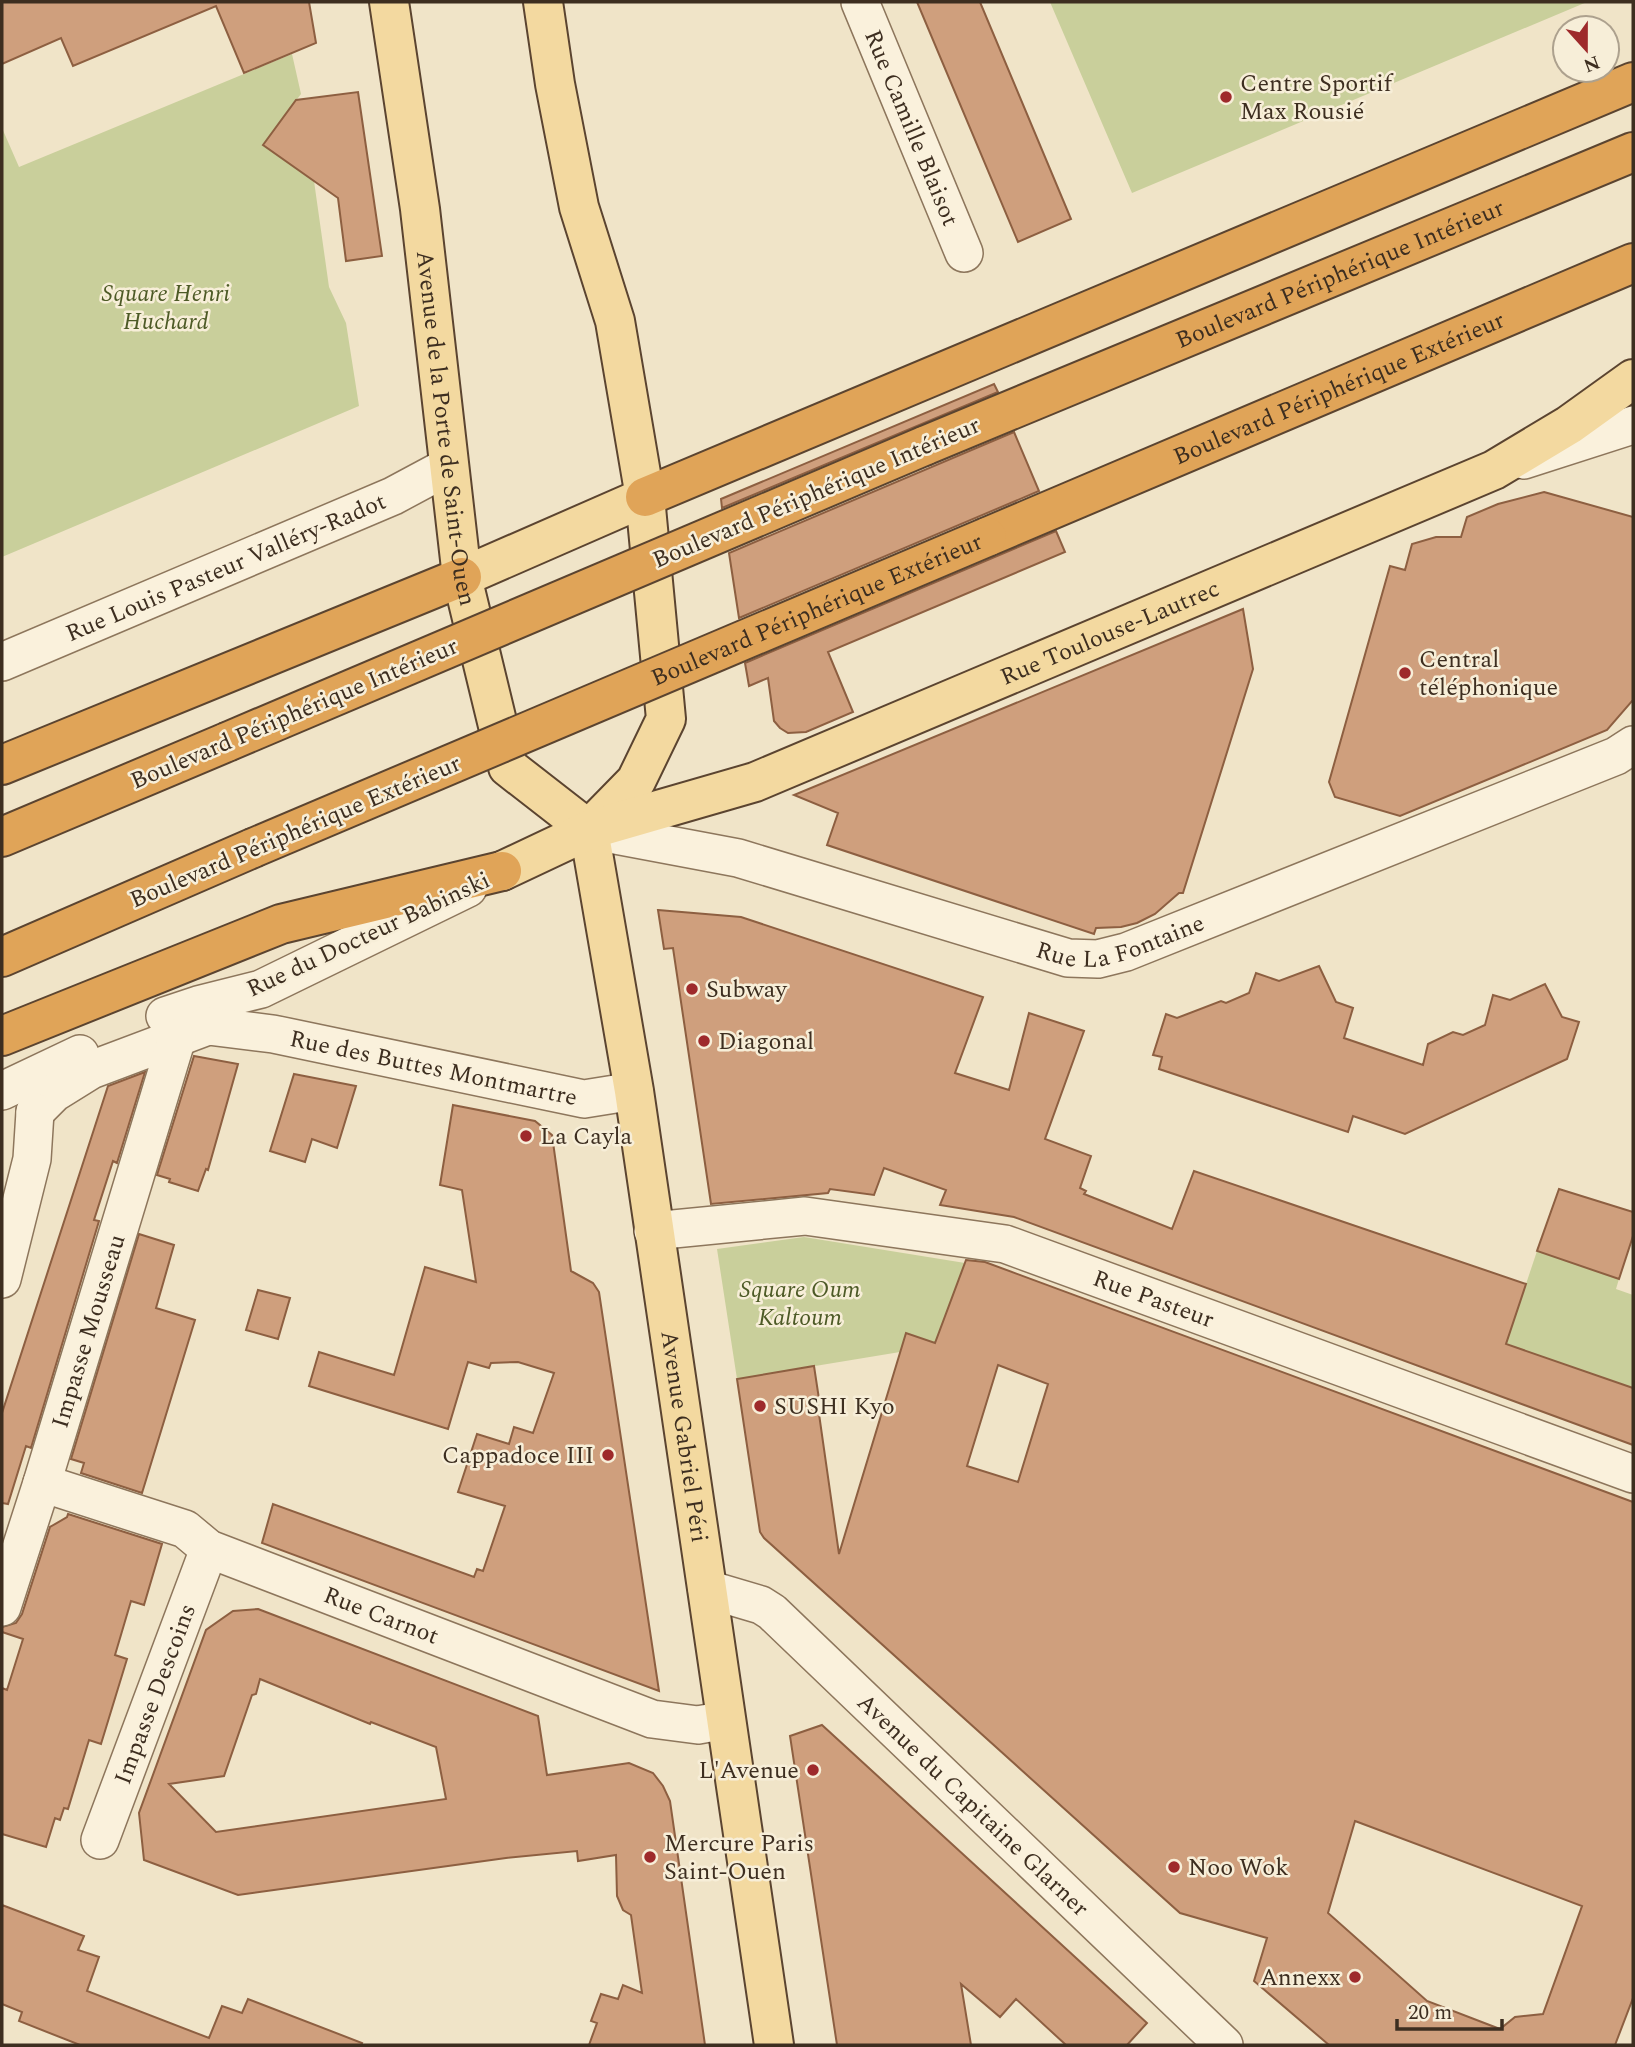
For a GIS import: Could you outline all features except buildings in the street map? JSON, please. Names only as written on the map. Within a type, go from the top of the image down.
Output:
[{"type":"highway","points":[[645,497],[1633,82]]},
{"type":"highway","name":"Boulevard Périphérique Intérieur","points":[[2,837],[924,446],[1633,152]]},
{"type":"highway","name":"Boulevard Périphérique Extérieur","points":[[2,957],[1633,263]]},
{"type":"highway","points":[[2,765],[462,577]]},
{"type":"highway","points":[[2,1036],[281,924],[502,871]]},
{"type":"main road","name":"Avenue de la Porte de Saint-Ouen","points":[[389,2],[420,209],[462,577],[508,767],[589,830]]},
{"type":"main road","points":[[502,871],[589,830],[636,781],[667,719],[645,497],[615,321],[579,206],[555,84],[544,2]]},
{"type":"main road","points":[[1494,470],[1569,425],[1633,379]]},
{"type":"main road","name":"Rue Toulouse-Lautrec","points":[[589,830],[755,782],[1494,470]]},
{"type":"main road","points":[[462,577],[645,497]]},
{"type":"main road","name":"Avenue Gabriel Péri","points":[[589,830],[634,1091],[774,2045]]},
{"type":"street","name":"Rue Camille Blaisot","points":[[860,2],[964,253]]},
{"type":"street","points":[[1632,432],[1633,379]]},
{"type":"street","name":"Rue Toulouse-Lautrec","points":[[1494,470],[1632,432]]},
{"type":"street","name":"Rue Louis Pasteur Valléry-Radot","points":[[2,663],[393,496],[449,466]]},
{"type":"street","name":"Rue La Fontaine","points":[[589,830],[738,858],[1068,958],[1098,960],[1152,941],[1616,756],[1633,746]]},
{"type":"street","name":"Rue du Docteur Babinski","points":[[2,1091],[35,1112],[54,1093],[91,1070],[174,1046],[233,1012],[261,989],[502,871]]},
{"type":"street","name":"Rue du Docteur Babinski","points":[[2,1091],[161,1017],[198,1004],[233,1012]]},
{"type":"street","name":"Rue des Buttes Montmartre","points":[[233,1012],[273,1034],[584,1099],[634,1091]]},
{"type":"street","name":"Impasse Mousseau","points":[[2,1606],[42,1483],[174,1046]]},
{"type":"street","points":[[2,1279],[33,1159],[35,1112]]},
{"type":"street","name":"Rue Pasteur","points":[[653,1231],[805,1216],[1005,1244],[1633,1474]]},
{"type":"street","name":"Rue Carnot","points":[[42,1483],[185,1529],[209,1549],[652,1719],[698,1725],[726,1720]]},
{"type":"street","name":"Impasse Descoins","points":[[100,1840],[209,1549]]},
{"type":"street","name":"Avenue du Capitaine Glarner","points":[[707,1589],[761,1605],[772,1612],[1224,2045]]},
{"type":"green space","name":"Centre Sportif Max Rousié","points":[[1050,2],[1587,2],[1558,14],[1551,14],[1551,17],[1132,193]]},
{"type":"green space","name":"Square Henri Huchard","points":[[292,54],[301,94],[263,144],[314,181],[329,287],[346,323],[359,406],[2,557],[2,128],[19,167]]},
{"type":"green space","name":"Square Oum Kaltoum","points":[[804,1237],[965,1263],[936,1343],[906,1333],[900,1352],[737,1379],[717,1249]]},
{"type":"green space","points":[[1537,1251],[1619,1279],[1616,1289],[1633,1295],[1633,1389],[1506,1344]]},
{"type":"place","name":"Centre Sportif Max Rousié","points":[[1226,97]]},
{"type":"place","name":"Central téléphonique","points":[[1405,673]]},
{"type":"place","name":"Subway","points":[[692,989]]},
{"type":"place","name":"Diagonal","points":[[704,1041]]},
{"type":"place","name":"La Cayla","points":[[526,1136]]},
{"type":"place","name":"SUSHI Kyo","points":[[760,1406]]},
{"type":"place","name":"Cappadoce III","points":[[608,1455]]},
{"type":"place","name":"L'Avenue","points":[[813,1770]]},
{"type":"place","name":"Mercure Paris Saint-Ouen","points":[[650,1857]]},
{"type":"place","name":"Noo Wok","points":[[1174,1867]]},
{"type":"place","name":"Annexx","points":[[1355,1977]]}]
